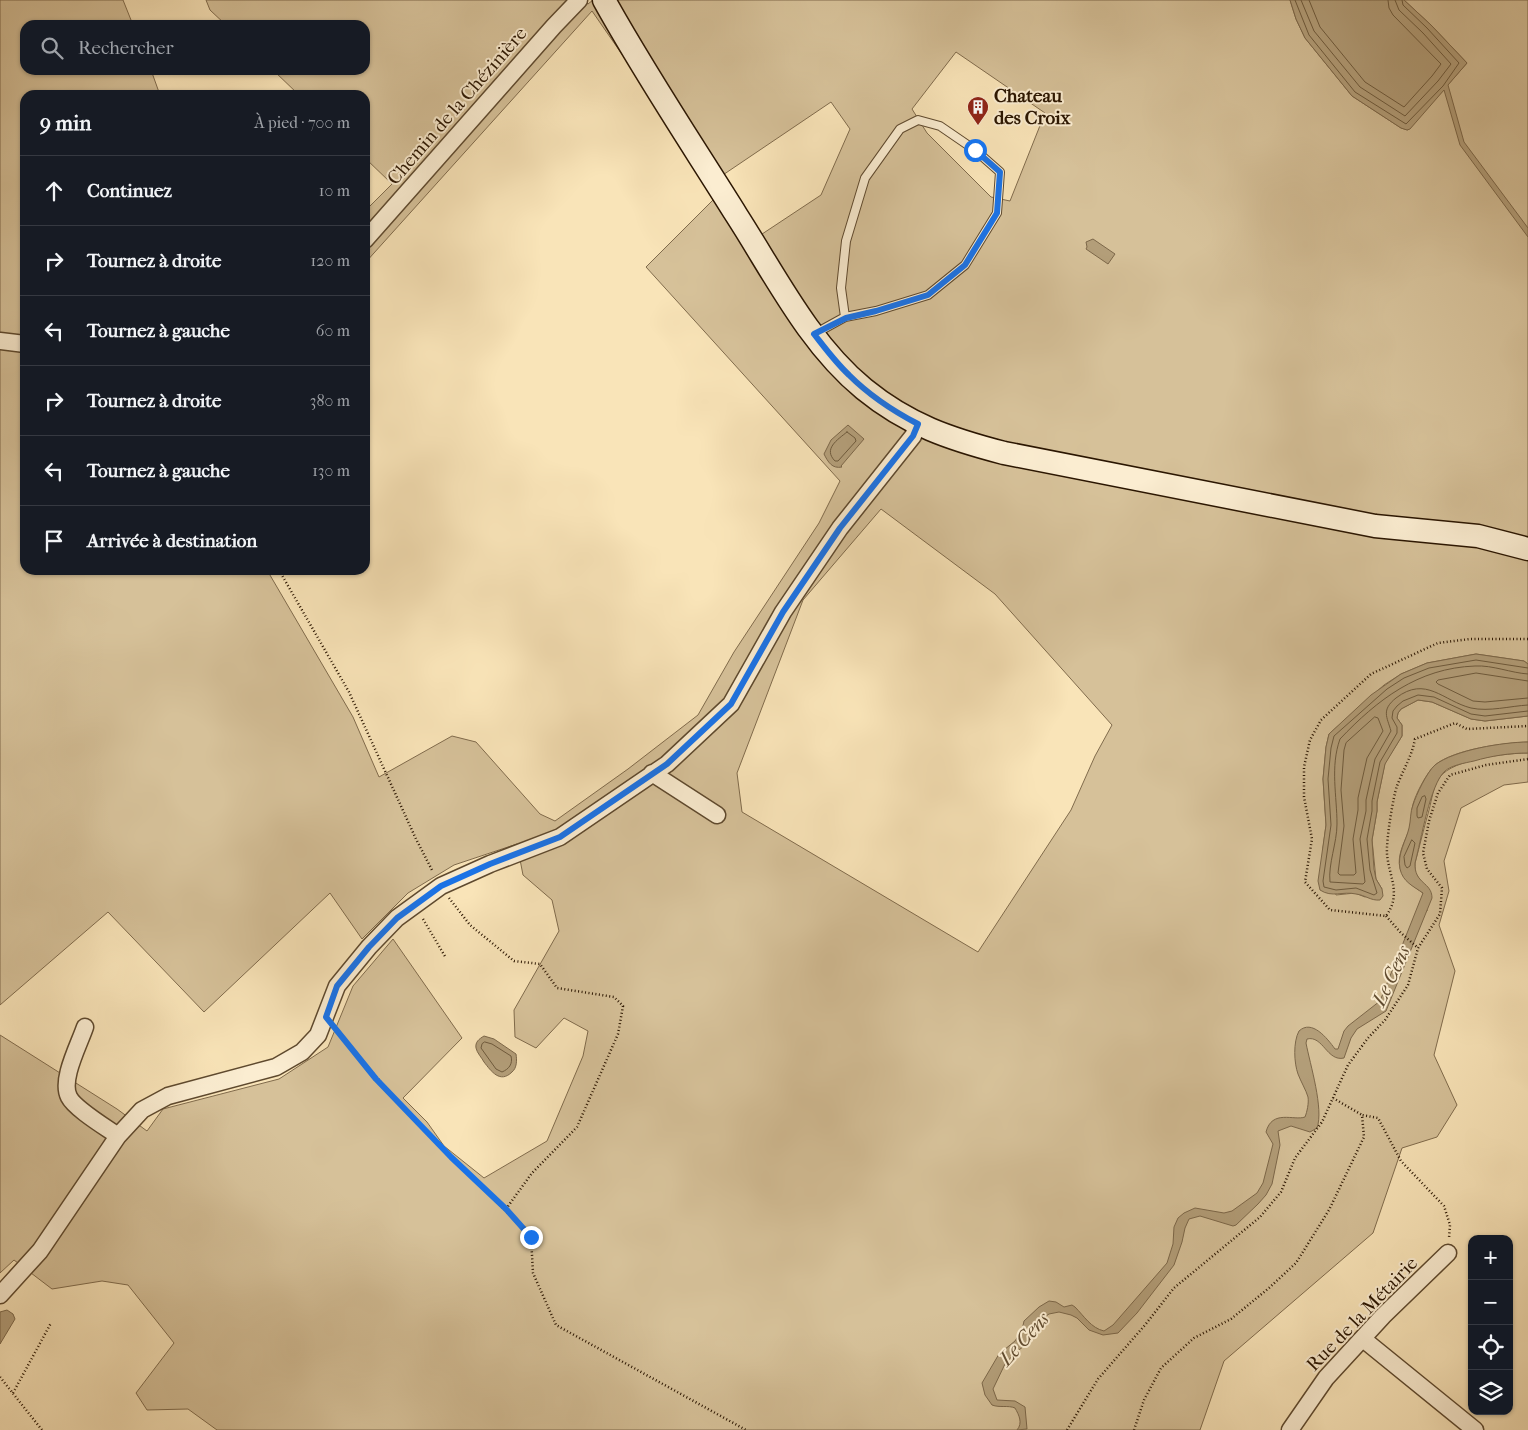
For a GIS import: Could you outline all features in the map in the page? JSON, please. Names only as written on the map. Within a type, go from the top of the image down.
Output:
[{"type":"street","name":"Chemin de la Chézinière","points":[[370,234],[579,0]]},
{"type":"street","points":[[604,0],[778,281],[814,334],[848,375],[893,411],[956,440],[1004,453],[1375,526],[1478,536],[1528,549]]},
{"type":"street","points":[[0,341],[20,343]]},
{"type":"street","points":[[0,1295],[40,1251],[118,1136],[142,1110],[168,1096],[276,1067],[302,1052],[318,1035],[337,986],[369,947],[397,918],[441,886],[490,864],[560,837],[667,764],[731,704],[783,612],[840,528],[913,436],[918,424]]},
{"type":"street","points":[[652,773],[718,815]]},
{"type":"street","points":[[85,1027],[66,1079],[69,1097],[81,1109],[118,1136]]},
{"type":"street","name":"Rue de la Métairie","points":[[1290,1430],[1326,1378],[1383,1316],[1448,1254]]},
{"type":"street","points":[[1363,1339],[1475,1430]]},
{"type":"lane","points":[[814,334],[846,318],[928,295],[965,265],[997,213],[1000,172],[975,150],[940,126],[918,120],[900,129],[865,178],[846,240],[841,288],[846,318]]},
{"type":"path","points":[[282,575],[349,692],[416,839],[451,902],[470,925],[514,961],[540,964],[557,988],[614,997],[623,1006],[618,1034],[577,1127],[532,1173],[506,1209]]},
{"type":"path","points":[[1418,948],[1386,916],[1330,910],[1305,882],[1312,839],[1304,797],[1304,767],[1310,740],[1321,720],[1371,674],[1400,660],[1438,643],[1470,639],[1528,639]]},
{"type":"path","points":[[1386,916],[1392,908],[1395,893],[1387,853],[1396,787],[1413,751],[1415,739],[1455,723],[1467,729],[1528,726]]},
{"type":"path","points":[[1067,1430],[1098,1378],[1145,1325],[1174,1288],[1260,1217],[1281,1192],[1295,1158],[1322,1122],[1348,1065],[1368,1038],[1385,1020],[1408,985],[1418,948],[1440,914],[1442,888],[1427,869],[1424,853],[1429,821],[1438,793],[1450,775],[1486,765],[1528,759]]},
{"type":"path","points":[[414,905],[446,958]]},
{"type":"path","points":[[326,1017],[376,1079],[451,1157],[506,1209],[531,1237],[533,1273],[556,1325],[746,1430]]},
{"type":"path","points":[[1333,1098],[1362,1115],[1378,1118],[1401,1161],[1444,1206],[1450,1225],[1448,1254]]},
{"type":"path","points":[[1134,1430],[1144,1400],[1161,1368],[1194,1338],[1231,1319],[1296,1263],[1329,1210],[1364,1137],[1362,1115]]},
{"type":"path","points":[[12,1393],[50,1324]]},
{"type":"path","points":[[0,1377],[42,1430]]},
{"type":"shaded area","points":[[0,0],[123,0],[131,20],[20,20],[20,75],[153,75],[158,90],[20,90],[20,575],[270,575],[353,717],[379,777],[452,736],[476,742],[540,814],[555,821],[628,769],[698,715],[734,652],[819,523],[840,481],[646,267],[717,196],[747,244],[821,195],[850,129],[831,102],[711,183],[592,11],[370,257],[370,206],[392,184],[370,163],[370,90],[294,90],[278,75],[370,75],[370,20],[221,20],[210,10],[206,0],[586,0],[588,4],[593,0],[1290,0],[1305,38],[1352,96],[1401,128],[1408,130],[1467,63],[1404,0],[1528,0],[1528,664],[1524,661],[1476,654],[1427,663],[1401,674],[1384,685],[1329,734],[1323,779],[1326,825],[1323,848],[1336,895],[1355,893],[1365,897],[1382,889],[1376,879],[1372,840],[1385,763],[1402,736],[1402,725],[1397,718],[1401,709],[1418,700],[1432,702],[1471,719],[1485,721],[1528,716],[1528,742],[1493,745],[1467,751],[1444,759],[1432,768],[1424,779],[1415,798],[1412,820],[1400,856],[1399,862],[1402,873],[1409,883],[1423,893],[1427,911],[1421,881],[1415,873],[1415,863],[1433,793],[1440,777],[1447,771],[1468,761],[1507,754],[1528,753],[1528,782],[1504,785],[1461,808],[1444,861],[1449,891],[1439,925],[1455,971],[1434,1055],[1457,1105],[1437,1137],[1402,1148],[1373,1233],[1224,1361],[1200,1430],[217,1430],[188,1409],[147,1410],[136,1393],[174,1343],[128,1285],[102,1281],[52,1289],[14,1260],[0,1273],[0,1035],[117,1109],[147,1131],[163,1109],[279,1079],[328,1047],[353,986],[393,939],[462,1038],[403,1098],[427,1122],[444,1146],[484,1178],[547,1141],[583,1056],[588,1031],[564,1018],[536,1048],[515,1037],[514,1010],[559,931],[552,900],[523,875],[517,844],[454,865],[408,893],[362,939],[330,893],[204,1012],[108,912],[0,1005]],"holes":[[[956,52],[1045,113],[1010,201],[991,197],[927,133],[912,109]],[[881,509],[995,594],[1112,725],[1095,756],[1071,810],[978,952],[742,812],[737,773],[803,600]]]},
{"type":"water","points":[[1290,0],[1404,0],[1431,25],[1467,63],[1448,85],[1464,142],[1528,228],[1528,237],[1460,145],[1444,90],[1410,129],[1401,128],[1352,96],[1305,38]]},
{"type":"water","points":[[1093,239],[1115,254],[1108,264],[1086,249],[1086,242]]},
{"type":"water","points":[[848,425],[864,439],[842,467],[836,467],[829,462],[824,454],[831,440]]},
{"type":"water","points":[[1476,654],[1524,661],[1528,664],[1528,716],[1485,721],[1471,719],[1432,702],[1418,700],[1401,709],[1397,718],[1402,725],[1402,736],[1385,764],[1372,840],[1374,869],[1383,896],[1380,900],[1377,900],[1351,893],[1329,894],[1320,890],[1318,881],[1326,825],[1323,779],[1329,734],[1371,695],[1401,674],[1427,663]]},
{"type":"water","name":"Le Cens","points":[[1528,742],[1528,753],[1501,755],[1459,764],[1445,771],[1440,778],[1430,800],[1415,863],[1417,875],[1429,889],[1432,898],[1386,1011],[1357,1029],[1351,1038],[1344,1058],[1333,1056],[1317,1041],[1307,1039],[1306,1043],[1318,1098],[1319,1120],[1317,1128],[1310,1132],[1291,1126],[1278,1131],[1280,1145],[1272,1184],[1266,1195],[1236,1225],[1233,1226],[1200,1216],[1189,1219],[1174,1265],[1137,1313],[1118,1333],[1103,1335],[1089,1330],[1077,1318],[1059,1312],[1049,1314],[1042,1319],[1028,1343],[1005,1364],[993,1389],[997,1400],[1015,1401],[1025,1407],[1027,1429],[1017,1430],[1020,1422],[1015,1408],[992,1405],[985,1395],[982,1383],[999,1354],[1015,1341],[1022,1330],[1024,1321],[1039,1307],[1049,1301],[1056,1302],[1064,1307],[1072,1305],[1091,1324],[1104,1331],[1113,1325],[1167,1263],[1173,1244],[1174,1227],[1178,1218],[1195,1208],[1224,1213],[1232,1211],[1257,1193],[1263,1183],[1273,1144],[1266,1132],[1269,1125],[1278,1118],[1305,1117],[1308,1097],[1298,1074],[1295,1058],[1295,1047],[1299,1031],[1309,1027],[1319,1031],[1335,1049],[1338,1049],[1344,1031],[1348,1026],[1380,1001],[1423,893],[1403,877],[1399,863],[1414,801],[1432,768],[1443,760],[1466,751],[1506,743]]},
{"type":"water","points":[[484,1036],[494,1039],[516,1054],[515,1068],[508,1075],[504,1077],[496,1075],[478,1054],[476,1044]]},
{"type":"water","points":[[7,1310],[13,1314],[15,1319],[0,1344],[0,1312]]},
{"type":"place","name":"Chateau des Croix","points":[[978,126]]},
{"type":"route","points":[[531,1237],[506,1209],[451,1157],[376,1079],[326,1017],[337,986],[369,947],[397,918],[441,886],[490,864],[560,837],[667,764],[731,704],[783,612],[840,528],[913,436],[918,424],[893,411],[865,390],[848,375],[814,334],[846,318],[928,295],[965,265],[997,213],[1000,172],[975,150]]}]
